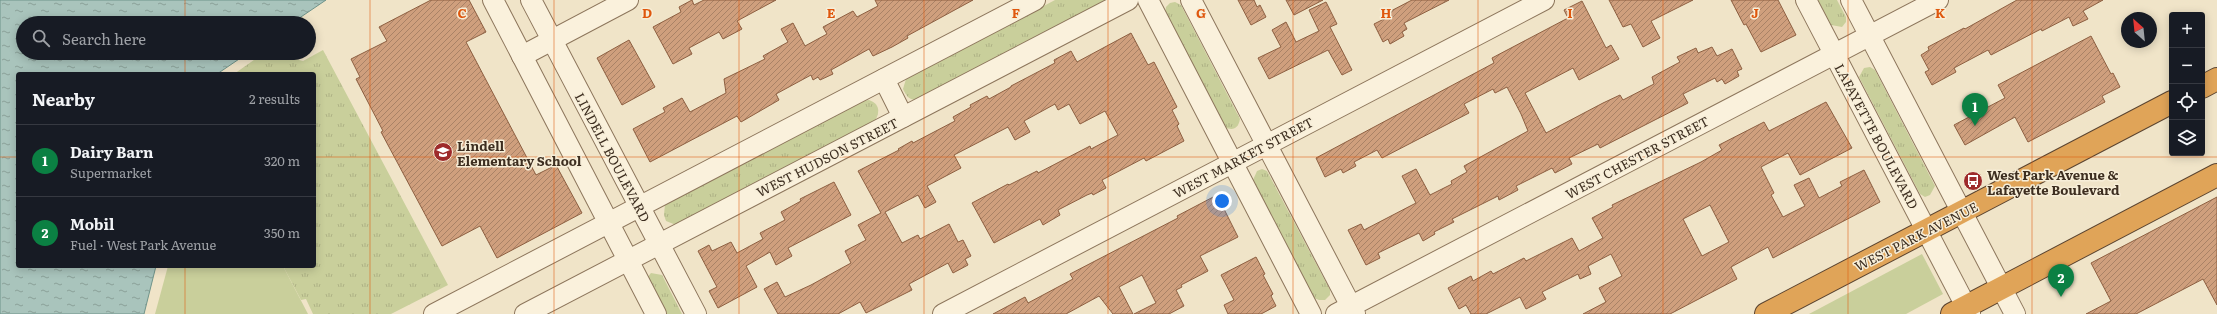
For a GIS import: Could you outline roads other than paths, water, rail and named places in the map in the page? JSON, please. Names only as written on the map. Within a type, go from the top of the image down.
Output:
[{"type":"highway","points":[[2205,85],[2217,79]]},
{"type":"highway","name":"WEST PARK AVENUE","points":[[1766,314],[2169,104]]},
{"type":"highway","points":[[1963,312],[2001,288],[2217,175]]},
{"type":"street","points":[[493,0],[656,314]]},
{"type":"street","name":"LINDELL BOULEVARD","points":[[531,0],[696,314]]},
{"type":"street","points":[[522,56],[628,0]]},
{"type":"street","points":[[434,314],[1035,0]]},
{"type":"street","name":"WEST HUDSON STREET","points":[[525,314],[1128,0]]},
{"type":"street","points":[[1148,0],[1310,314]]},
{"type":"street","points":[[1191,0],[1267,145],[1347,311]]},
{"type":"street","name":"WEST MARKET STREET","points":[[943,314],[1544,0]]},
{"type":"street","name":"LAFAYETTE BOULEVARD","points":[[1806,0],[1926,230],[1963,312]]},
{"type":"street","points":[[1851,0],[2015,314]]},
{"type":"street","name":"WEST CHESTER STREET","points":[[1347,311],[1938,0]]},
{"type":"street","points":[[884,79],[903,117]]},
{"type":"water","points":[[0,0],[326,0],[302,16],[16,16],[16,60],[238,60],[220,72],[16,72],[16,268],[156,268],[144,314],[0,314]]},
{"type":"place","name":"Dairy Barn","points":[[1975,126]]},
{"type":"place","name":"Lindell Elementary School","points":[[443,152]]},
{"type":"place","name":"West Park Avenue & Lafayette Boulevard","points":[[1973,181]]},
{"type":"place","name":"Mobil","points":[[2061,297]]}]
